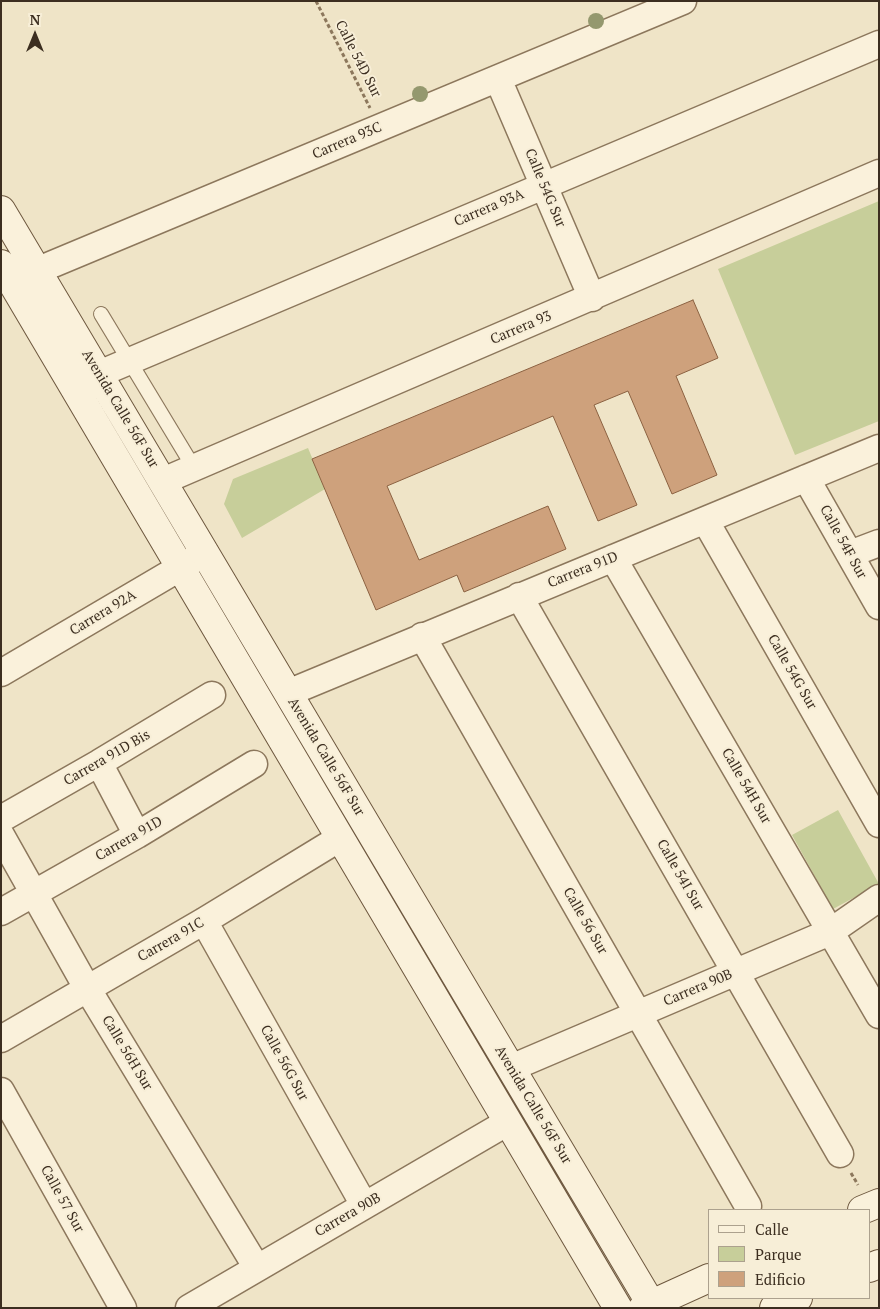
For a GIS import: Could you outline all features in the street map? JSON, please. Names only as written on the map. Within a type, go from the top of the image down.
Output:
[{"type":"street","name":"Carrera 93C","points":[[6,273],[38,270],[683,1]]},
{"type":"street","name":"Carrera 93A","points":[[99,374],[879,44]]},
{"type":"street","name":"Calle 54G Sur","points":[[498,79],[592,298]]},
{"type":"street","name":"Carrera 93","points":[[163,481],[879,173]]},
{"type":"street","name":"Avenida Calle 56F Sur","points":[[1,210],[511,1068],[647,1306]]},
{"type":"street","name":"Avenida Calle 56F Sur","points":[[6,273],[618,1308]]},
{"type":"street","name":"Carrera 91D","points":[[288,692],[879,448]]},
{"type":"street","name":"Calle 54F Sur","points":[[806,478],[879,606]]},
{"type":"street","name":"Calle 54G Sur","points":[[705,520],[879,824]]},
{"type":"street","points":[[850,554],[879,543]]},
{"type":"street","name":"Carrera 92A","points":[[1,673],[205,553]]},
{"type":"street","name":"Calle 54H Sur","points":[[613,558],[879,1015]]},
{"type":"street","name":"Calle 54I Sur","points":[[519,596],[840,1154]]},
{"type":"street","name":"Calle 56 Sur","points":[[422,636],[748,1206]]},
{"type":"street","name":"Carrera 91D Bis","points":[[1,819],[100,763],[212,695]]},
{"type":"street","points":[[100,763],[137,835]]},
{"type":"street","name":"Carrera 91D","points":[[1,912],[137,835],[254,764]]},
{"type":"street","name":"Calle 56H Sur","points":[[1,834],[87,988],[258,1268]]},
{"type":"street","name":"Carrera 91C","points":[[1,1039],[204,921],[340,838]]},
{"type":"street","name":"Carrera 90B","points":[[511,1068],[830,932],[879,898]]},
{"type":"street","name":"Calle 56G Sur","points":[[204,921],[364,1205]]},
{"type":"street","name":"Calle 57 Sur","points":[[1,1091],[123,1308]]},
{"type":"street","name":"Carrera 90B","points":[[189,1308],[508,1122]]},
{"type":"street","points":[[864,1209],[879,1203]]},
{"type":"street","points":[[647,1306],[708,1278]]},
{"type":"street","points":[[774,1308],[796,1299]]},
{"type":"lane","points":[[101,314],[194,468]]},
{"type":"path","name":"Calle 54D Sur","points":[[316,1],[380,128]]},
{"type":"green space","points":[[879,201],[879,421],[795,455],[718,269]]},
{"type":"green space","points":[[308,448],[325,489],[242,538],[224,504],[233,479]]},
{"type":"green space","points":[[838,810],[879,884],[833,909],[792,835]]},
{"type":"building","points":[[693,300],[718,358],[676,376],[717,475],[672,494],[628,391],[594,405],[637,505],[598,521],[553,416],[387,486],[419,560],[548,506],[566,549],[464,592],[457,575],[376,610],[312,459]]}]
